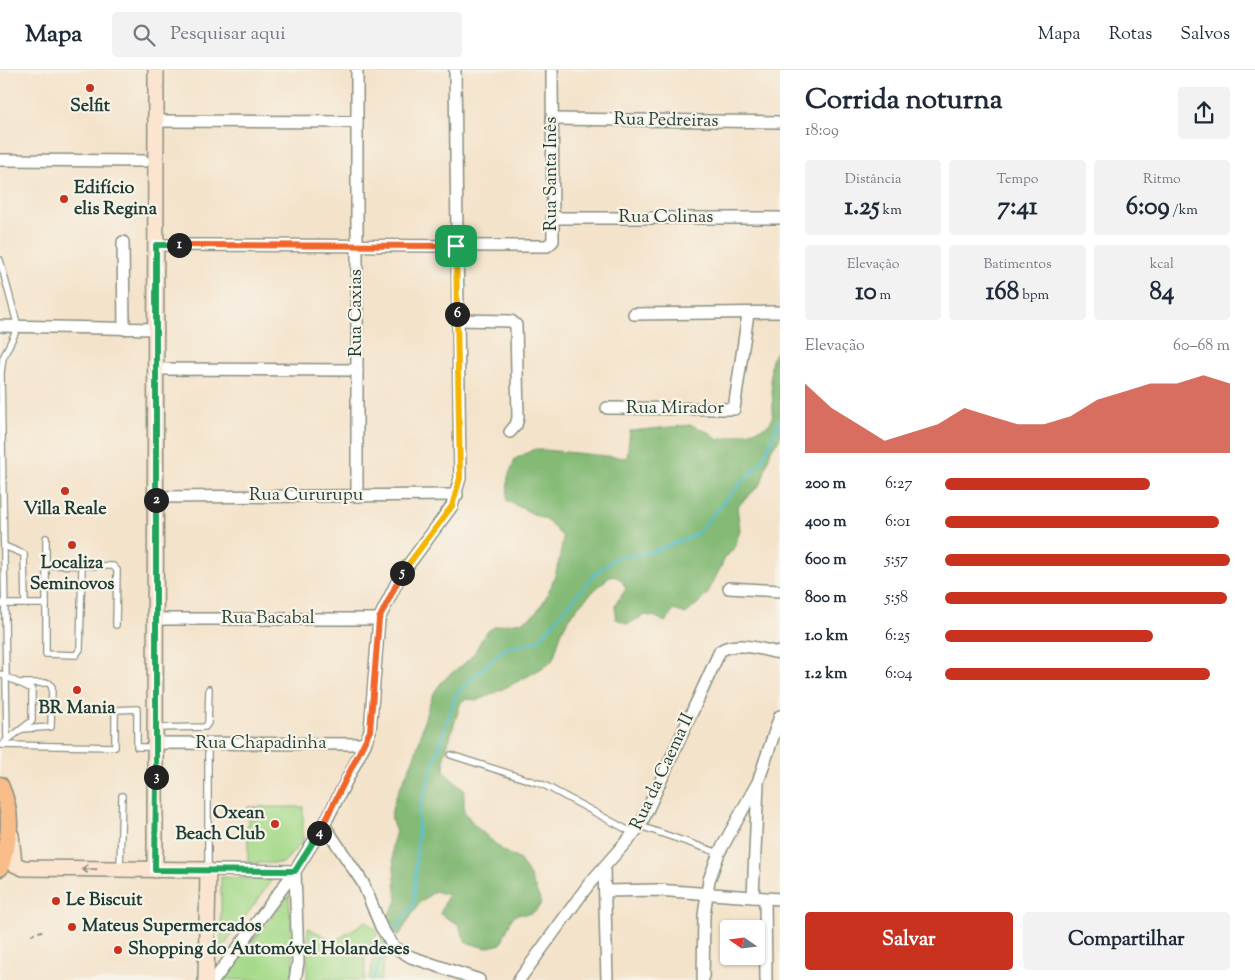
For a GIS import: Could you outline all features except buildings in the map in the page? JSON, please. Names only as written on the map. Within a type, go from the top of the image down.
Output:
[{"type":"main road","points":[[0,785],[8,803],[10,818],[8,838],[0,868]]},
{"type":"street","points":[[155,870],[156,70]]},
{"type":"street","name":"Rua Caxias","points":[[357,70],[357,496]]},
{"type":"street","points":[[214,980],[295,871],[324,824],[365,744],[370,731],[379,619],[400,576],[452,506],[457,495],[460,478],[456,246],[456,70]]},
{"type":"street","name":"Rua Santa Inês","points":[[156,245],[547,246],[552,241],[552,70]]},
{"type":"street","name":"Rua Pedreiras","points":[[552,119],[780,122]]},
{"type":"street","points":[[156,121],[357,122]]},
{"type":"street","points":[[0,160],[144,161]]},
{"type":"street","name":"Rua Colinas","points":[[552,218],[780,218]]},
{"type":"street","points":[[124,242],[124,329]]},
{"type":"street","points":[[634,314],[748,314],[780,312]]},
{"type":"street","name":"Rua Mirador","points":[[607,408],[734,409],[748,314]]},
{"type":"street","points":[[458,320],[511,321],[516,324],[518,418],[516,425],[510,432]]},
{"type":"street","points":[[0,326],[156,329]]},
{"type":"street","points":[[156,369],[357,370]]},
{"type":"street","name":"Rua Cururupu","points":[[156,497],[457,495]]},
{"type":"street","points":[[729,588],[780,591]]},
{"type":"street","name":"Rua Bacabal","points":[[156,619],[379,619]]},
{"type":"street","name":"Rua da Caema II","points":[[519,980],[589,884],[637,830],[720,651],[727,646],[737,646],[780,653]]},
{"type":"street","points":[[703,980],[706,893],[719,853],[758,782],[780,716]]},
{"type":"street","name":"Rua Chapadinha","points":[[156,740],[208,744],[365,744]]},
{"type":"street","points":[[753,897],[758,782]]},
{"type":"street","points":[[10,818],[13,858],[17,867],[295,871]]},
{"type":"street","points":[[324,824],[363,883],[381,926],[394,947],[411,957],[479,980]]},
{"type":"street","points":[[604,869],[607,980]]},
{"type":"street","points":[[206,980],[208,870]]},
{"type":"street","points":[[295,871],[298,962],[295,980]]},
{"type":"street","points":[[606,891],[706,893],[780,899]]},
{"type":"street","points":[[765,899],[766,980]]},
{"type":"lane","points":[[0,260],[18,327],[4,358],[1,373],[4,546],[2,604],[3,676],[7,740]]},
{"type":"lane","points":[[46,538],[46,654],[76,655],[80,649],[82,566]]},
{"type":"lane","points":[[4,546],[24,554],[25,604]]},
{"type":"lane","points":[[46,565],[116,568],[116,625]]},
{"type":"lane","points":[[2,604],[46,604]]},
{"type":"lane","points":[[1,745],[32,721],[32,689],[3,676]]},
{"type":"lane","points":[[18,683],[49,683],[52,687],[52,727],[22,729]]},
{"type":"lane","points":[[1,745],[115,747],[115,710],[136,709],[137,747],[205,727],[208,723],[209,688]]},
{"type":"lane","points":[[208,744],[208,870]]},
{"type":"lane","points":[[451,755],[544,785],[637,830],[719,853]]},
{"type":"lane","points":[[120,869],[122,796]]},
{"type":"path","points":[[30,935],[44,930]]},
{"type":"green space","points":[[780,349],[780,438],[771,450],[761,484],[737,507],[740,530],[735,547],[725,558],[707,595],[686,614],[674,610],[665,622],[656,617],[645,615],[628,624],[616,619],[615,605],[626,589],[620,579],[609,577],[583,601],[567,622],[561,633],[552,661],[492,694],[478,700],[466,699],[461,702],[444,757],[444,769],[446,774],[464,790],[464,811],[475,826],[505,852],[520,860],[530,876],[541,902],[539,906],[532,913],[517,914],[512,918],[501,944],[485,948],[466,942],[458,924],[440,914],[448,895],[435,891],[419,903],[398,937],[386,919],[397,901],[392,845],[396,831],[392,821],[392,810],[417,748],[431,700],[444,679],[463,665],[486,633],[498,626],[525,620],[537,611],[547,595],[558,566],[563,537],[546,520],[507,501],[508,477],[515,459],[535,449],[627,458],[630,431],[691,425],[710,433],[718,440],[760,429],[770,423],[772,415],[771,363],[774,355]]},
{"type":"green space","name":"Oxean Beach Club","points":[[248,807],[303,807],[303,841],[283,863],[248,863]]},
{"type":"green space","points":[[221,877],[272,880],[221,950]]},
{"type":"green space","points":[[289,895],[294,972],[290,980],[222,980]]},
{"type":"green space","points":[[366,921],[378,932],[365,956],[365,980],[307,980],[308,928],[335,941]]},
{"type":"green space","points":[[381,937],[390,950],[383,964],[381,980],[369,980],[376,948]]},
{"type":"waterway","points":[[392,935],[414,904],[419,810],[456,694],[504,649],[538,641],[594,575],[615,558],[652,552],[697,534],[727,498],[762,461],[780,420]]},
{"type":"waterway","points":[[373,980],[387,942]]},
{"type":"place","name":"Selfit","points":[[90,88]]},
{"type":"place","name":"Edifício elis Regina","points":[[64,199]]},
{"type":"place","name":"Villa Reale","points":[[65,491]]},
{"type":"place","name":"Localiza Seminovos","points":[[72,545]]},
{"type":"place","name":"BR Mania","points":[[77,690]]},
{"type":"place","name":"Oxean Beach Club","points":[[275,824]]},
{"type":"place","name":"Le Biscuit","points":[[56,901]]},
{"type":"place","name":"Mateus Supermercados","points":[[72,927]]},
{"type":"place","name":"Shopping do Automóvel Holandeses","points":[[118,950]]},
{"type":"route","points":[[156,245],[456,246],[460,478],[457,495],[445,516],[400,576],[388,597],[379,619],[370,731],[365,744],[324,824],[295,871],[155,870],[156,245]]}]
